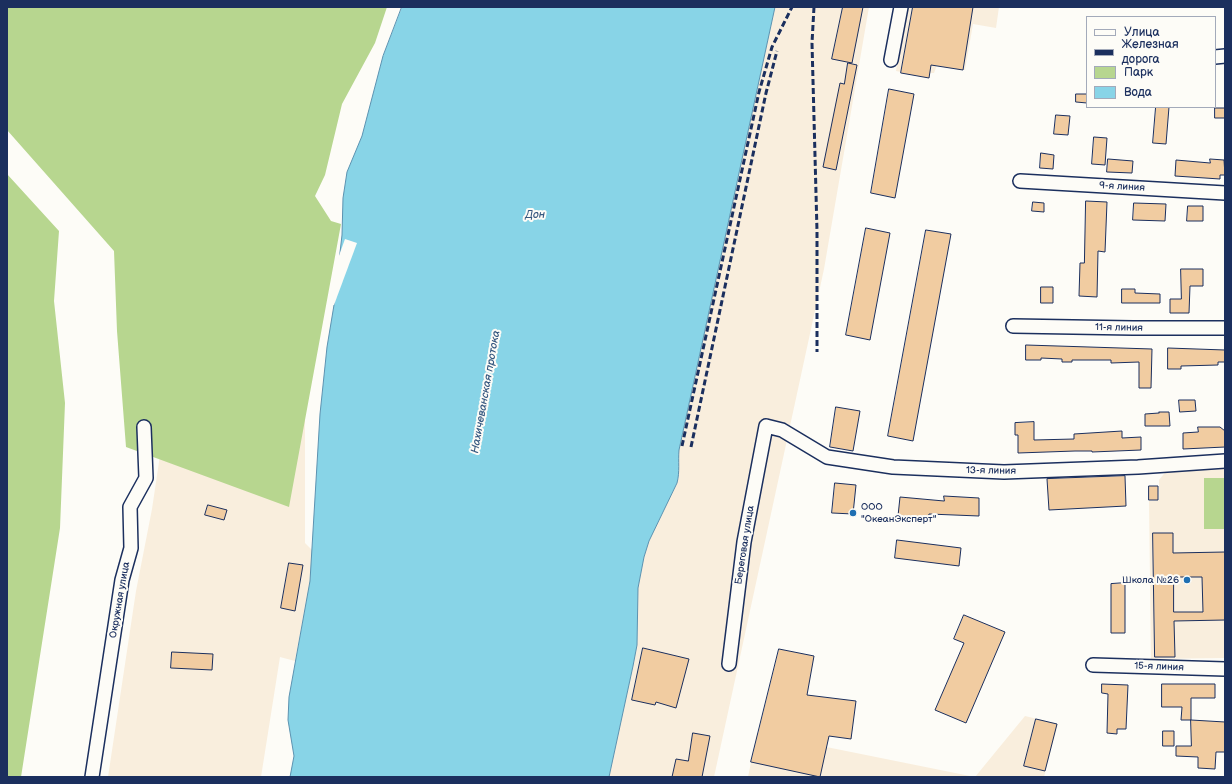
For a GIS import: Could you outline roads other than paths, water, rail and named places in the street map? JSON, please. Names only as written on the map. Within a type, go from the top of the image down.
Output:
[{"type":"street","points":[[891,60],[901,7]]},
{"type":"street","name":"9-я линия","points":[[1020,181],[1225,193]]},
{"type":"street","name":"11-я линия","points":[[1013,326],[1225,328]]},
{"type":"street","name":"13-я линия","points":[[766,426],[782,430],[827,457],[893,467],[1004,472],[1225,462]]},
{"type":"street","name":"Береговая улица","points":[[729,664],[744,542],[766,426]]},
{"type":"street","name":"Окружная улица","points":[[92,777],[122,580],[130,548],[130,506],[146,478],[144,427]]},
{"type":"street","name":"15-я линия","points":[[1093,665],[1225,669]]},
{"type":"water","name":"Дон","points":[[402,7],[775,7],[679,450],[677,483],[649,541],[644,557],[638,588],[637,645],[609,777],[290,777],[294,756],[288,720],[289,697],[310,581],[320,414],[327,347],[334,305],[342,235],[343,198],[347,172],[362,136],[383,56]]},
{"type":"railway","points":[[682,446],[759,92],[772,47],[792,7]]},
{"type":"railway","points":[[814,7],[812,43],[817,231],[817,352]]},
{"type":"railway","points":[[691,447],[766,93],[777,51]]},
{"type":"place","name":"ООО \"ОкеанЭксперт\"","points":[[853,513]]},
{"type":"place","name":"Школа №26","points":[[1187,580]]},
{"type":"water label","name":"Нахичеванская протока","points":[[486,392]]}]
